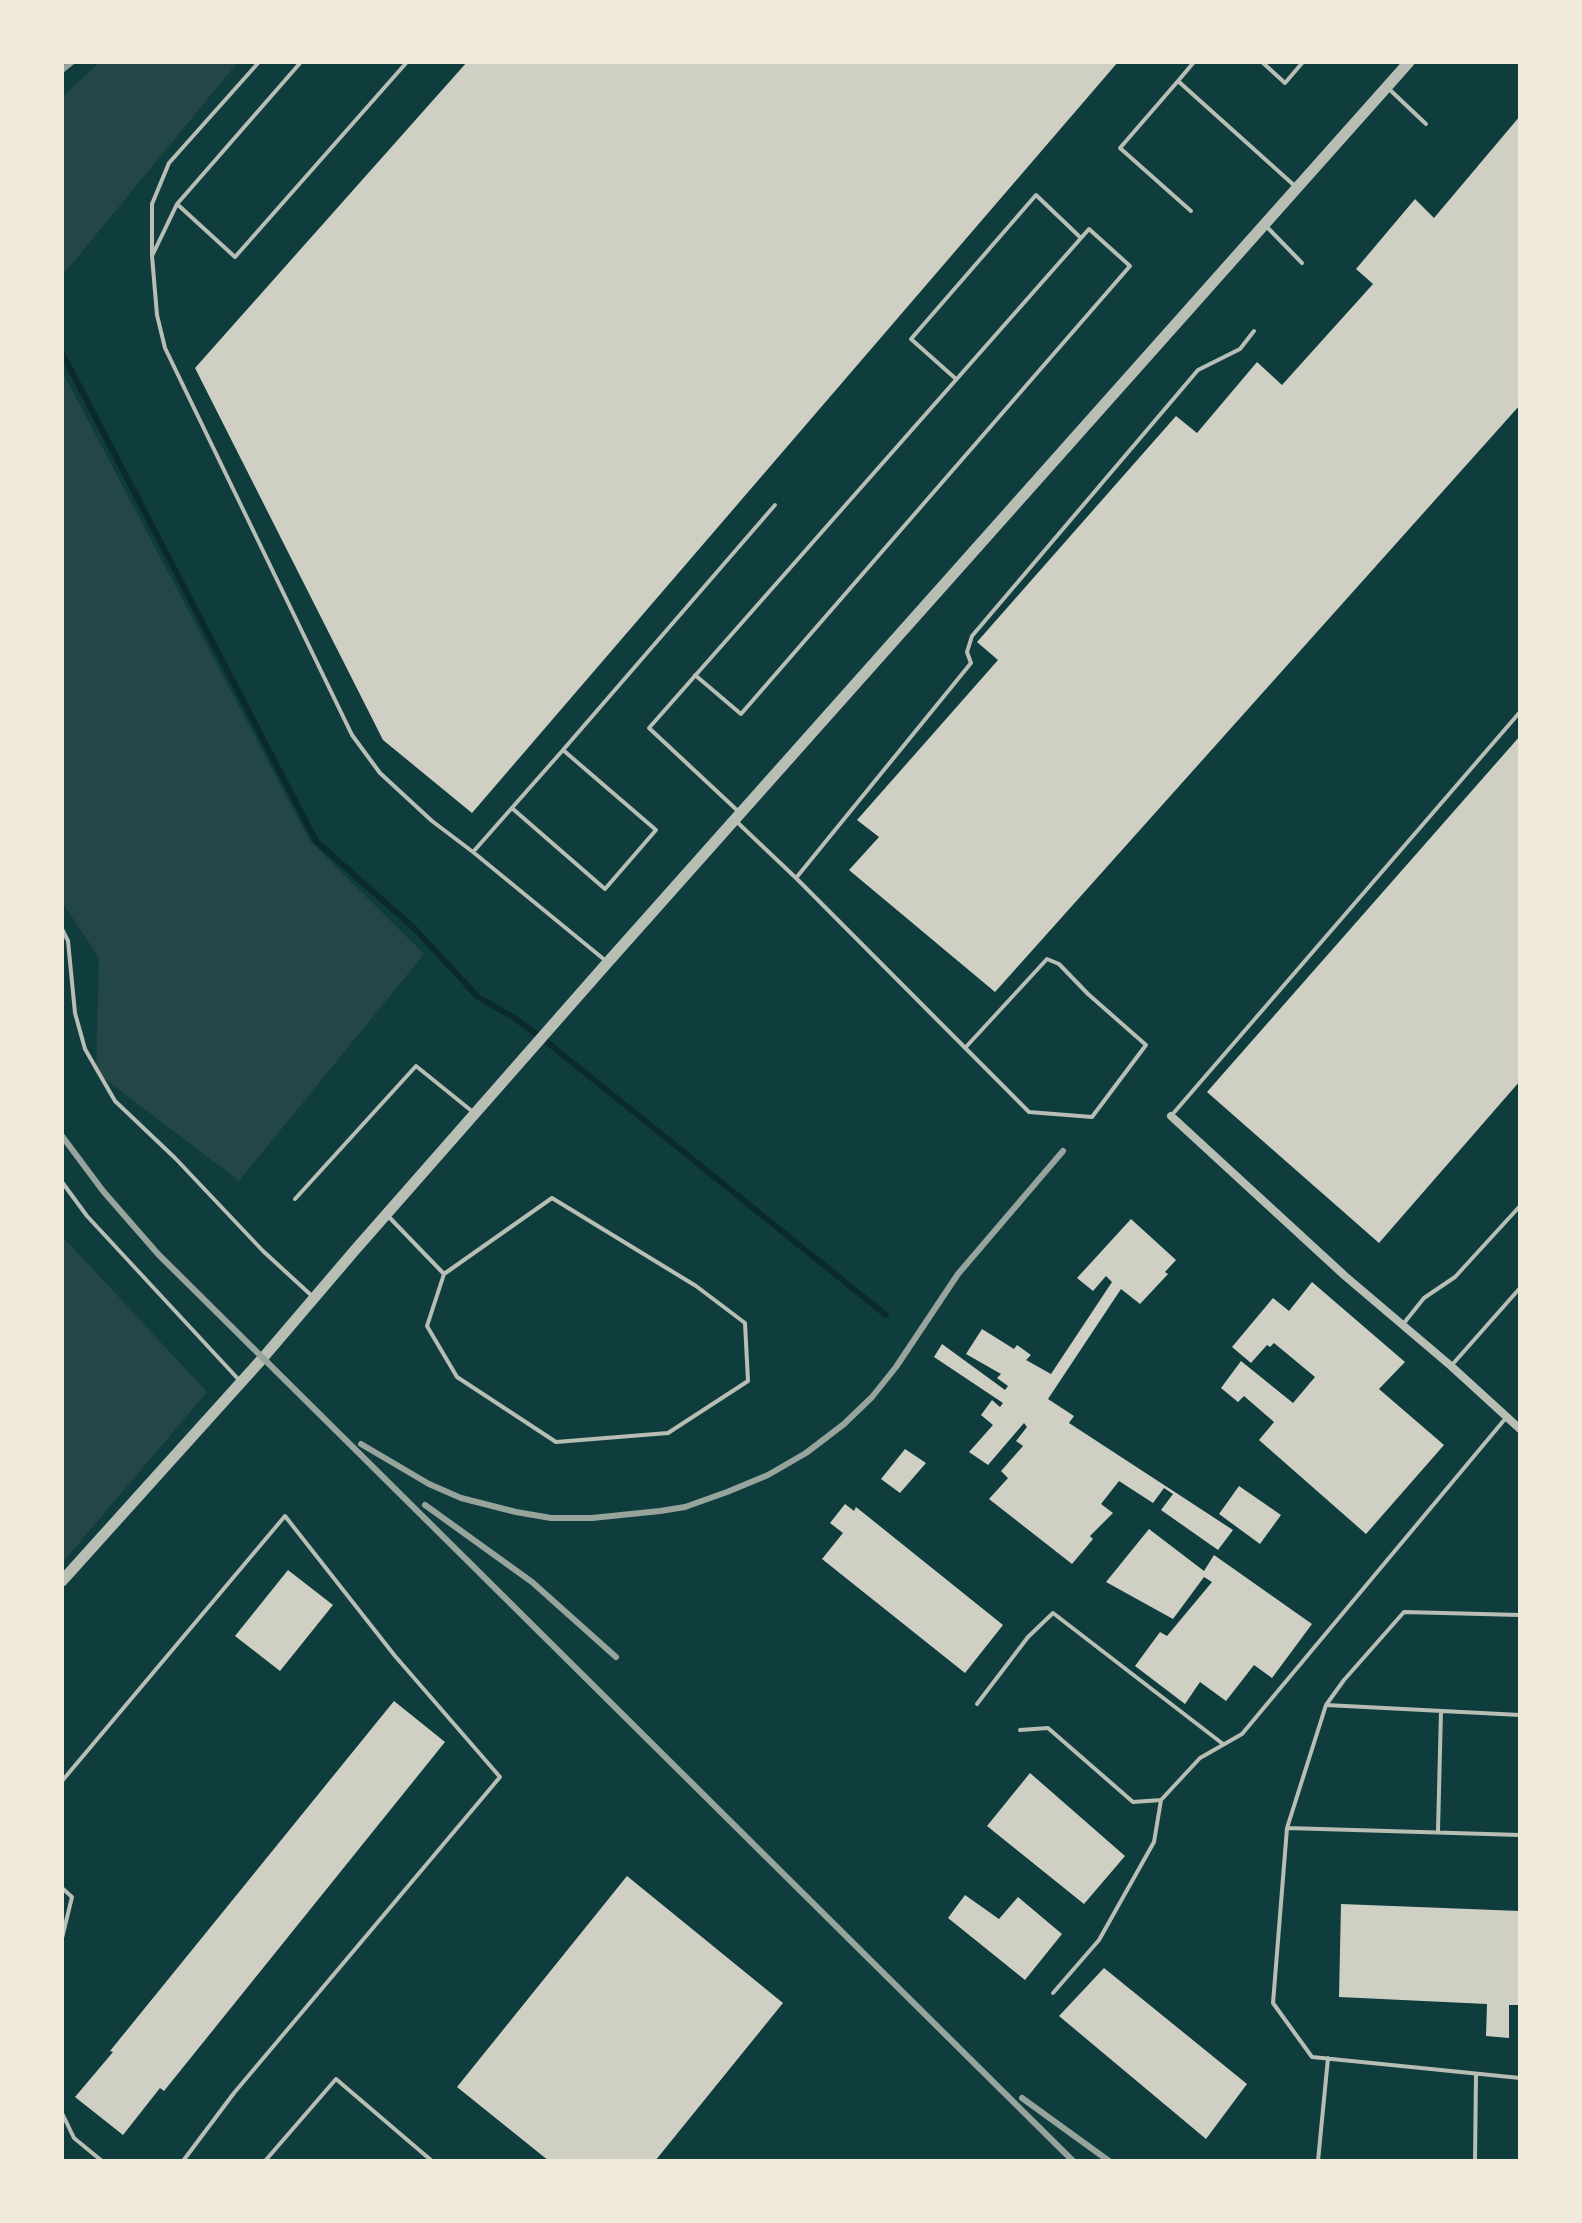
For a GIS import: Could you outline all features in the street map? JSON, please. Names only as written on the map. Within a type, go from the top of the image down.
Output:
[{"type":"street","points":[[62,1581],[241,1383],[608,962],[1409,62]]},
{"type":"street","points":[[1171,1116],[1520,1429]]},
{"type":"lane","points":[[259,62],[169,163],[152,204],[157,315],[165,348],[352,735],[380,773],[432,821],[608,962]]},
{"type":"lane","points":[[152,256],[177,204],[301,62]]},
{"type":"lane","points":[[177,204],[235,257],[407,62]]},
{"type":"lane","points":[[1191,211],[1120,148],[1194,62]]},
{"type":"lane","points":[[1262,62],[1285,83],[1303,62]]},
{"type":"lane","points":[[1178,81],[1297,189]]},
{"type":"lane","points":[[1387,87],[1426,124]]},
{"type":"lane","points":[[956,379],[911,339],[1036,195],[1081,238]]},
{"type":"lane","points":[[1265,225],[1302,263]]},
{"type":"lane","points":[[695,675],[741,714],[1130,266],[1089,229],[956,379],[695,675],[649,728],[796,878],[965,1048],[1029,1112],[1092,1117],[1146,1045],[1059,964],[1047,959],[965,1048]]},
{"type":"lane","points":[[796,878],[971,663],[967,652],[972,636],[1198,370],[1240,349],[1254,331]]},
{"type":"lane","points":[[473,852],[775,505]]},
{"type":"lane","points":[[1171,1116],[1520,712]]},
{"type":"lane","points":[[513,809],[605,889],[656,830],[563,750]]},
{"type":"lane","points":[[62,929],[68,941],[75,1013],[85,1049],[115,1101],[175,1158],[263,1251],[314,1298]]},
{"type":"lane","points":[[295,1199],[416,1066],[475,1114]]},
{"type":"lane","points":[[62,1182],[87,1216],[241,1383]]},
{"type":"lane","points":[[552,1198],[696,1286],[745,1323],[748,1381],[668,1433],[556,1442],[457,1377],[427,1326],[444,1274],[552,1198]]},
{"type":"lane","points":[[1402,1326],[1424,1298],[1455,1277],[1520,1206]]},
{"type":"lane","points":[[386,1214],[444,1274]]},
{"type":"lane","points":[[1451,1366],[1520,1288]]},
{"type":"lane","points":[[1053,1993],[1099,1940],[1154,1842],[1161,1800],[1200,1758],[1242,1734],[1507,1417]]},
{"type":"lane","points":[[62,1781],[285,1516],[395,1656],[500,1777],[234,2093],[183,2161]]},
{"type":"lane","points":[[1520,1615],[1404,1612],[1326,1705],[1287,1828],[1273,2003],[1312,2057],[1520,2078]]},
{"type":"lane","points":[[977,1704],[1028,1637],[1053,1613],[1223,1744]]},
{"type":"lane","points":[[1326,1705],[1520,1715]]},
{"type":"lane","points":[[1438,1831],[1441,1711]]},
{"type":"lane","points":[[1020,1730],[1048,1728],[1133,1802],[1161,1800]]},
{"type":"lane","points":[[1287,1828],[1520,1835]]},
{"type":"lane","points":[[62,1888],[72,1897],[62,1938]]},
{"type":"lane","points":[[1318,2161],[1328,2058]]},
{"type":"lane","points":[[1475,2161],[1476,2075]]},
{"type":"lane","points":[[267,2160],[336,2079],[432,2161]]},
{"type":"lane","points":[[62,2113],[74,2138],[102,2161]]},
{"type":"shaded area","points":[[100,62],[238,62],[62,276],[62,97]]},
{"type":"shaded area","points":[[62,371],[310,841],[424,954],[239,1181],[96,1072],[99,958],[62,902]]},
{"type":"shaded area","points":[[62,1236],[207,1392],[62,1563]]},
{"type":"building","points":[[467,62],[1118,62],[472,813],[383,740],[195,368]]},
{"type":"building","points":[[1520,116],[1520,405],[995,992],[849,870],[879,837],[857,820],[998,660],[977,642],[1176,416],[1197,433],[1257,362],[1282,385],[1373,284],[1356,269],[1415,199],[1434,218]]},
{"type":"building","points":[[1520,736],[1520,1081],[1379,1243],[1207,1092]]},
{"type":"building","points":[[1131,1219],[1176,1260],[1165,1272],[1168,1274],[1140,1304],[1121,1289],[1048,1399],[1074,1416],[1069,1423],[1233,1530],[1218,1550],[1161,1510],[1173,1494],[1164,1488],[1153,1503],[1119,1481],[1101,1504],[1113,1513],[1090,1536],[1093,1539],[1072,1564],[989,1499],[1008,1478],[1001,1471],[1023,1446],[1016,1441],[1027,1427],[1024,1423],[988,1465],[969,1452],[993,1425],[981,1415],[992,1400],[1000,1407],[1003,1403],[934,1357],[942,1344],[1005,1390],[1008,1386],[997,1378],[1001,1374],[966,1354],[982,1329],[1014,1349],[1017,1345],[1031,1355],[1026,1360],[1051,1374],[1112,1282],[1106,1276],[1093,1291],[1077,1278]]},
{"type":"building","points":[[1312,1282],[1405,1362],[1379,1389],[1444,1445],[1366,1534],[1259,1440],[1274,1422],[1244,1396],[1238,1402],[1221,1388],[1241,1361],[1293,1403],[1315,1377],[1274,1343],[1270,1347],[1267,1345],[1251,1363],[1232,1347],[1273,1298],[1289,1311]]},
{"type":"building","points":[[905,1449],[926,1463],[900,1493],[881,1479]]},
{"type":"building","points":[[1239,1486],[1281,1515],[1260,1544],[1219,1514]]},
{"type":"building","points":[[845,1504],[854,1511],[856,1507],[1003,1625],[965,1673],[822,1559],[843,1533],[830,1523]]},
{"type":"building","points":[[1149,1529],[1204,1571],[1214,1555],[1312,1624],[1272,1678],[1254,1665],[1226,1701],[1200,1682],[1185,1704],[1135,1666],[1160,1632],[1167,1636],[1212,1582],[1204,1577],[1173,1619],[1106,1582]]},
{"type":"building","points":[[288,1570],[333,1605],[280,1671],[235,1636]]},
{"type":"building","points":[[394,1701],[445,1742],[164,2091],[160,2088],[123,2135],[75,2097]]},
{"type":"building","points":[[1030,1773],[1125,1856],[1084,1904],[987,1826]]},
{"type":"building","points":[[627,1876],[783,2003],[655,2161],[549,2161],[457,2087]]},
{"type":"building","points":[[965,1895],[999,1919],[1018,1897],[1062,1934],[1025,1980],[948,1918]]},
{"type":"building","points":[[1341,1904],[1520,1911],[1520,2005],[1509,2005],[1509,2038],[1486,2036],[1487,2004],[1339,1997]]},
{"type":"building","points":[[1104,1968],[1247,2084],[1206,2139],[1059,2016]]},
{"type":"waterway","points":[[62,353],[316,841],[414,928],[478,997],[542,1038],[886,1315]]},
{"type":"railway","points":[[62,70],[72,62]]},
{"type":"railway","points":[[62,1136],[103,1191],[158,1254],[1073,2161]]},
{"type":"railway","points":[[361,1444],[429,1484],[461,1498],[551,1518],[592,1518],[685,1507],[768,1475],[806,1453],[844,1424],[872,1397],[896,1367],[958,1274],[1063,1151]]},
{"type":"railway","points":[[425,1505],[532,1582],[616,1657]]},
{"type":"railway","points":[[1022,2098],[1109,2161]]}]
